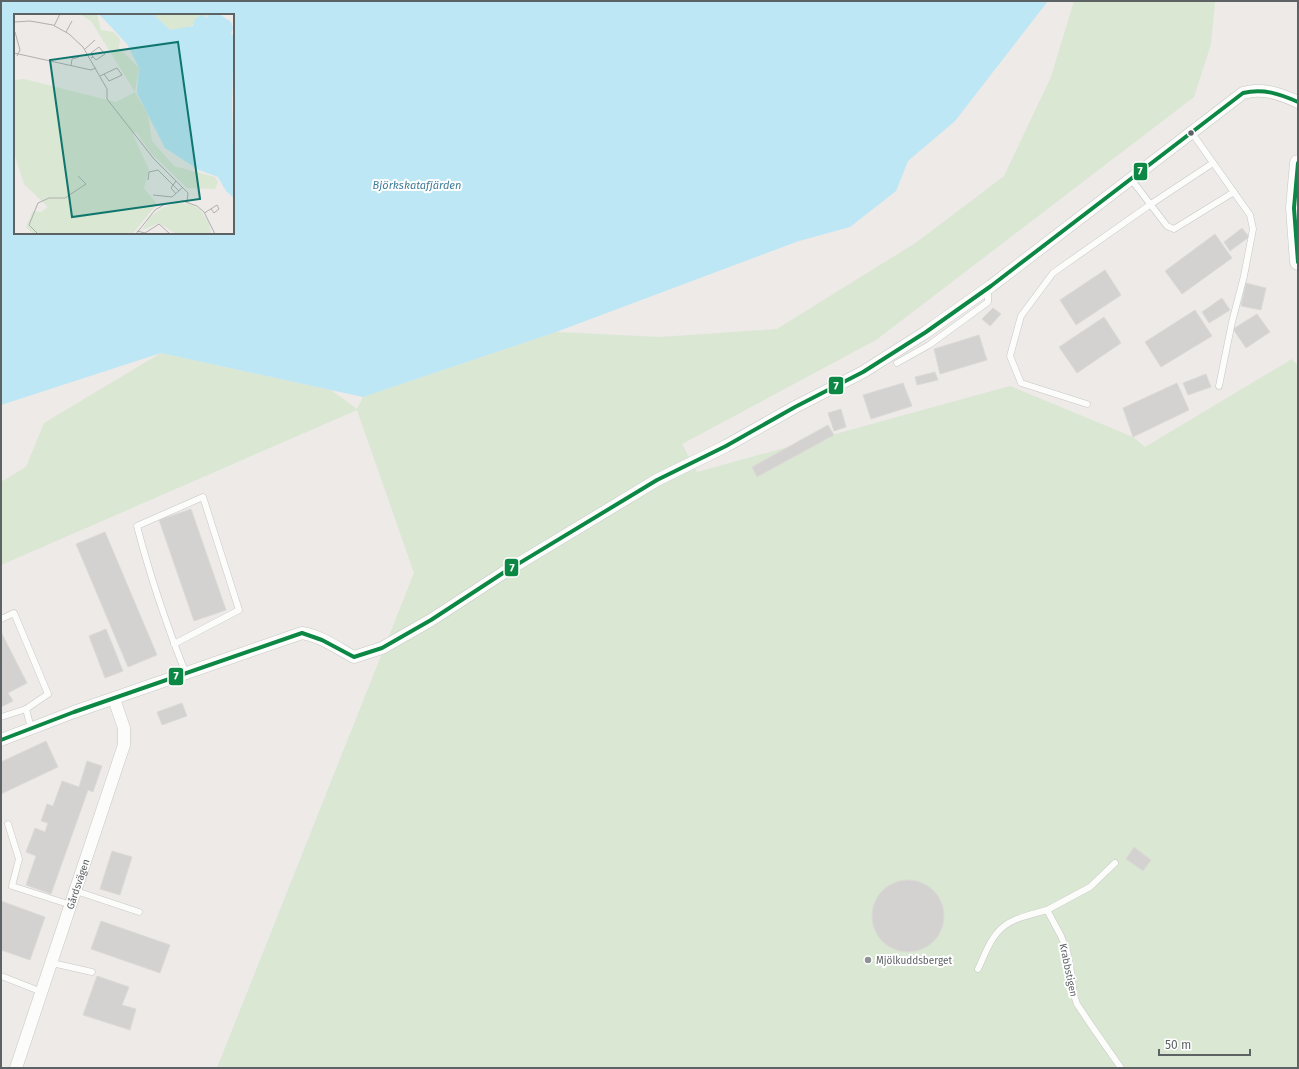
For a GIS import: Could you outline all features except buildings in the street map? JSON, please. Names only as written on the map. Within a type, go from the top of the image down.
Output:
[{"type":"street","points":[[1,740],[31,728],[302,633],[321,638],[354,657],[382,648],[431,620],[503,573],[657,480],[726,446],[863,372],[926,332],[988,288],[1243,93],[1249,91],[1268,91],[1298,102]]},
{"type":"street","points":[[1298,163],[1294,208],[1298,262]]},
{"type":"street","name":"Gårdsvägen","points":[[16,1068],[124,745],[124,728],[114,699]]},
{"type":"lane","points":[[1192,133],[1250,215],[1253,229],[1219,386]]},
{"type":"lane","points":[[1087,404],[1021,383],[1010,356],[1021,316],[1053,273],[1151,204],[1213,163]]},
{"type":"lane","points":[[1131,179],[1167,226],[1174,229],[1234,192]]},
{"type":"lane","points":[[897,363],[929,345],[988,302],[988,288]]},
{"type":"lane","points":[[174,644],[239,610],[203,497],[137,526],[142,548],[174,644],[186,674]]},
{"type":"lane","points":[[1,619],[14,613],[48,694],[26,709],[1,717]]},
{"type":"lane","points":[[26,709],[31,728]]},
{"type":"lane","points":[[8,824],[19,859],[12,886],[71,905]]},
{"type":"lane","points":[[978,969],[990,942],[997,932],[1007,924],[1019,918],[1047,910],[1090,887],[1115,863]]},
{"type":"lane","points":[[76,891],[139,912]]},
{"type":"lane","name":"Krabbstigen","points":[[1047,910],[1067,951],[1074,995],[1078,1004],[1121,1068]]},
{"type":"lane","points":[[52,963],[92,972]]},
{"type":"lane","points":[[1,976],[42,992]]},
{"type":"green space","points":[[1074,1],[1215,1],[1211,44],[1194,97],[876,340],[682,444],[697,472],[1010,386],[1133,437],[1145,447],[1292,359],[1298,366],[1298,1068],[217,1068],[414,573],[357,410],[1,565],[1,482],[26,467],[44,423],[161,353],[331,390],[357,409],[363,397],[556,332],[660,337],[777,329],[917,242],[1004,176],[1051,77]]},
{"type":"water","name":"Björkskatafjärden","points":[[1,1],[1048,1],[955,121],[908,161],[896,191],[850,227],[799,241],[556,332],[363,397],[161,353],[1,405]]},
{"type":"transit line","name":"7","points":[[1,740],[74,712],[302,633],[322,640],[354,657],[382,648],[431,620],[503,573],[657,480],[726,446],[795,407],[863,372],[926,332],[991,286],[1243,93],[1258,91],[1271,93],[1298,102]]},
{"type":"transit line","name":"7","points":[[1298,163],[1294,208],[1298,262]]},
{"type":"place","name":"Mjölkuddsberget","points":[[868,960]]}]
